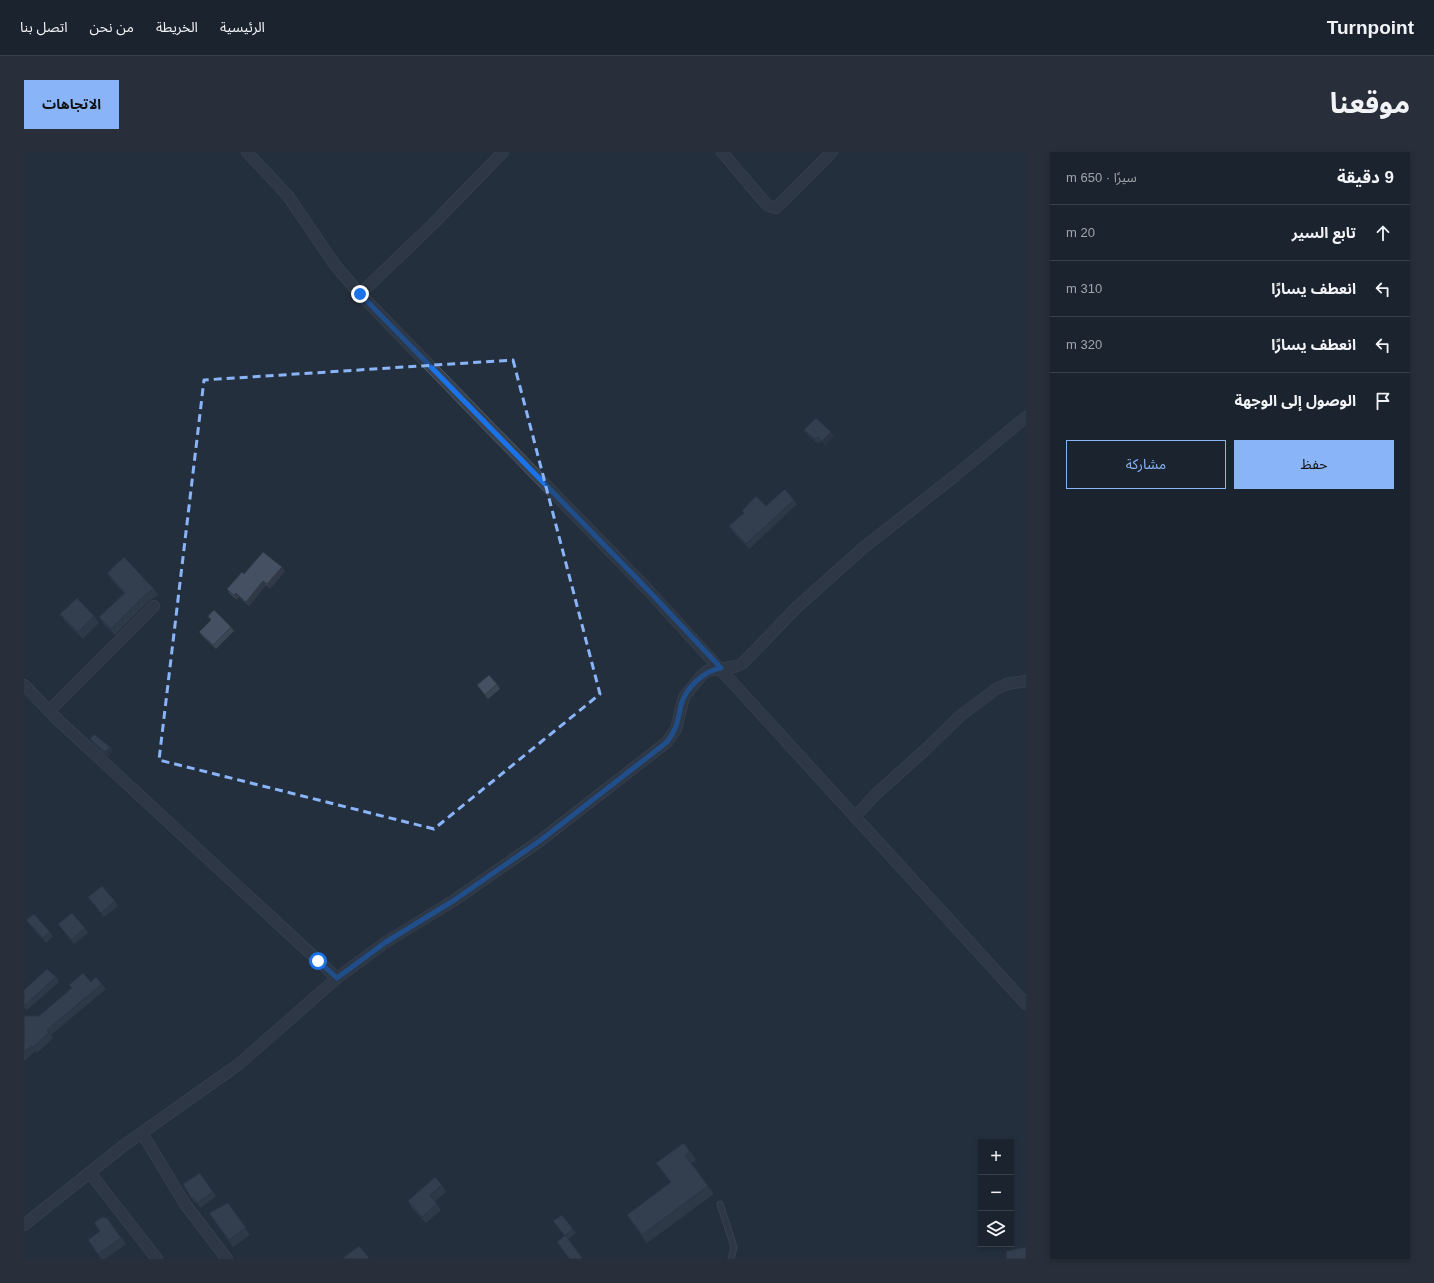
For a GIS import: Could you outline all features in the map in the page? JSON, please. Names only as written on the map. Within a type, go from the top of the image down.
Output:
[{"type":"street","points":[[247,152],[288,196],[335,265],[360,294],[643,584],[1026,1004]]},
{"type":"street","points":[[360,294],[433,224],[503,152]]},
{"type":"street","points":[[722,152],[767,205],[776,208],[832,152]]},
{"type":"street","points":[[24,1225],[142,1133],[239,1064],[337,978],[386,942],[453,901],[541,840],[661,746],[672,736],[676,729],[682,701],[690,689],[707,671],[737,666],[743,663],[797,607],[857,553],[1026,417]]},
{"type":"street","points":[[49,711],[154,606]]},
{"type":"street","points":[[855,817],[876,794],[960,716],[996,689],[1007,684],[1026,681]]},
{"type":"street","points":[[24,685],[49,711],[337,978]]},
{"type":"street","points":[[142,1133],[185,1204],[227,1259]]},
{"type":"street","points":[[90,1173],[157,1259]]},
{"type":"lane","points":[[720,1204],[734,1247],[731,1259]]},
{"type":"highlighted area","points":[[513,360],[600,694],[434,829],[159,760],[204,380]]},
{"type":"building","points":[[816,418],[831,432],[822,441],[818,437],[815,439],[804,430]]},
{"type":"building","points":[[785,489],[794,500],[746,544],[729,526],[744,513],[742,511],[756,496],[766,506]]},
{"type":"building","points":[[263,552],[282,567],[267,584],[263,581],[246,602],[236,593],[234,595],[227,589],[242,572],[244,574]]},
{"type":"building","points":[[124,557],[154,589],[145,595],[111,629],[99,617],[125,593],[107,573]]},
{"type":"building","points":[[77,598],[94,616],[78,632],[60,614]]},
{"type":"building","points":[[214,610],[231,627],[213,645],[199,632],[211,620],[208,616]]},
{"type":"building","points":[[489,675],[497,684],[485,695],[477,685]]},
{"type":"building","points":[[94,734],[110,747],[105,752],[90,739]]},
{"type":"building","points":[[102,886],[115,901],[101,913],[88,897]]},
{"type":"building","points":[[72,913],[85,928],[71,940],[58,924]]},
{"type":"building","points":[[34,914],[50,932],[43,938],[26,920]]},
{"type":"building","points":[[47,969],[56,977],[24,1006],[24,990]]},
{"type":"building","points":[[83,973],[91,982],[96,977],[102,984],[47,1030],[49,1033],[33,1047],[32,1046],[24,1052],[24,1016],[39,1016],[72,988],[69,985]]},
{"type":"building","points":[[684,1143],[690,1152],[685,1155],[708,1186],[642,1235],[627,1215],[671,1182],[656,1163]]},
{"type":"building","points":[[200,1173],[213,1192],[197,1203],[194,1198],[191,1198],[183,1184]]},
{"type":"building","points":[[435,1177],[442,1185],[430,1195],[437,1204],[422,1217],[408,1201]]},
{"type":"building","points":[[228,1203],[246,1228],[229,1240],[209,1213]]},
{"type":"building","points":[[562,1215],[573,1229],[565,1236],[553,1221]]},
{"type":"building","points":[[102,1217],[107,1218],[121,1238],[98,1254],[88,1240],[100,1231],[94,1223]]},
{"type":"building","points":[[565,1235],[583,1259],[570,1259],[557,1242]]},
{"type":"building","points":[[359,1246],[369,1258],[368,1259],[343,1258]]},
{"type":"building","points":[[1026,1247],[1026,1259],[1007,1259],[1006,1251]]},
{"type":"route","points":[[318,961],[337,978],[386,942],[453,901],[541,840],[603,790],[667,742],[676,729],[684,697],[707,671],[721,668],[648,590],[360,294]]}]
